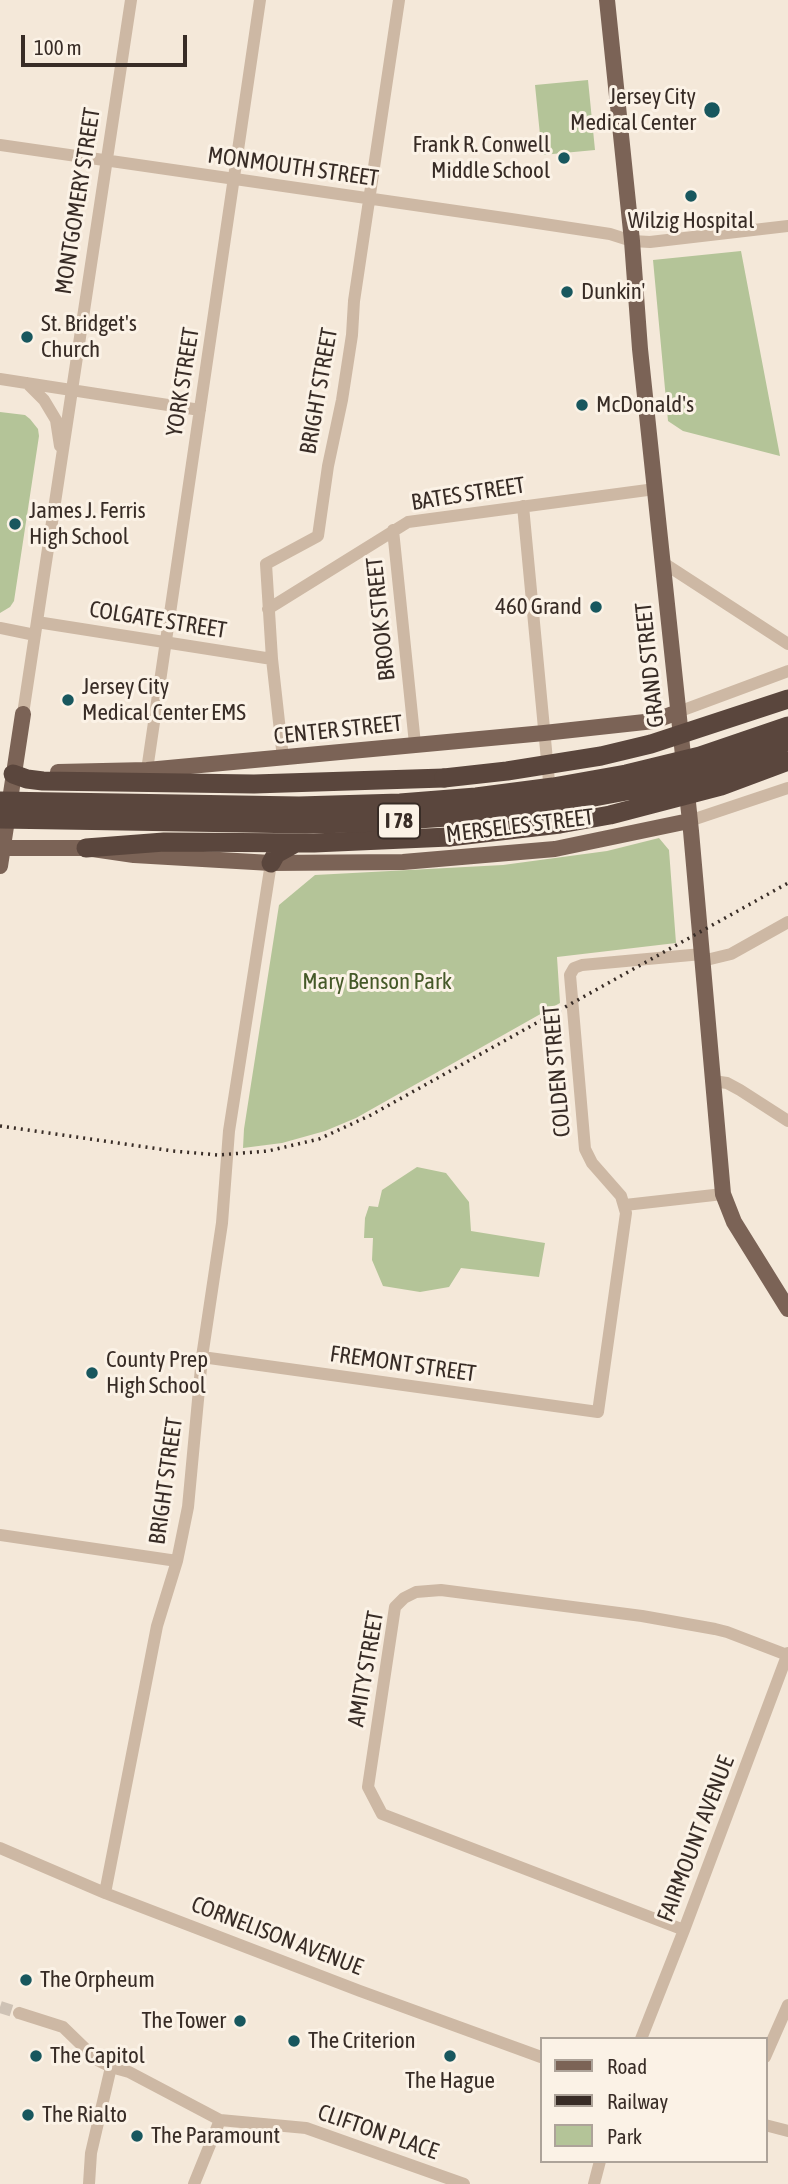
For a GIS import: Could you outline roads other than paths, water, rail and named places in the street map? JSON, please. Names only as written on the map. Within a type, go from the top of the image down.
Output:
[{"type":"highway","points":[[7,774],[43,781],[254,784],[444,778],[601,756],[651,744],[788,699]]},
{"type":"highway","name":"I 78","points":[[0,801],[299,806],[388,804],[476,797],[639,771],[700,756],[788,726]]},
{"type":"highway","name":"I 78","points":[[0,819],[333,824],[462,816],[562,803],[648,787],[718,768],[788,741]]},
{"type":"highway","points":[[86,848],[163,842],[295,844],[449,837],[547,825],[610,814],[721,786],[788,761]]},
{"type":"highway","points":[[271,863],[276,854],[295,844]]},
{"type":"main road","name":"GRAND STREET","points":[[607,0],[632,241],[640,349],[690,821],[723,1194],[734,1222],[788,1309]]},
{"type":"main road","name":"CENTER STREET","points":[[7,774],[147,770],[283,758],[654,721],[678,712]]},
{"type":"main road","name":"MONTGOMERY STREET","points":[[0,866],[7,774],[23,713]]},
{"type":"main road","name":"MERSELES STREET","points":[[1,848],[86,848],[134,856],[271,863],[403,862],[555,849],[690,821]]},
{"type":"street","name":"MONTGOMERY STREET","points":[[23,713],[131,0]]},
{"type":"street","name":"YORK STREET","points":[[147,770],[260,0]]},
{"type":"street","name":"BRIGHT STREET","points":[[283,758],[272,659],[266,564],[318,536],[350,346],[354,301],[398,0]]},
{"type":"street","name":"MONMOUTH STREET","points":[[0,145],[610,234],[632,241],[650,242],[788,226]]},
{"type":"street","points":[[0,379],[200,410]]},
{"type":"street","points":[[27,383],[44,400],[56,420],[62,458]]},
{"type":"street","name":"BATES STREET","points":[[268,609],[408,522],[656,489]]},
{"type":"street","points":[[523,506],[555,849]]},
{"type":"street","name":"BROOK STREET","points":[[393,530],[415,744]]},
{"type":"street","points":[[662,562],[788,644]]},
{"type":"street","name":"COLGATE STREET","points":[[0,628],[104,632],[272,659]]},
{"type":"street","points":[[678,712],[788,671]]},
{"type":"street","name":"MERSELES STREET","points":[[690,821],[788,789]]},
{"type":"street","name":"BRIGHT STREET","points":[[105,1893],[157,1626],[177,1561],[191,1483],[202,1357],[222,1223],[229,1130],[271,863]]},
{"type":"street","points":[[702,957],[731,954],[788,922]]},
{"type":"street","name":"COLDEN STREET","points":[[625,1205],[618,1191],[592,1163],[585,1149],[570,975],[574,968],[582,965],[702,957]]},
{"type":"street","points":[[713,1082],[732,1086],[788,1121]]},
{"type":"street","points":[[625,1205],[723,1194]]},
{"type":"street","name":"FREMONT STREET","points":[[202,1357],[598,1412],[626,1218],[625,1205]]},
{"type":"street","points":[[0,1535],[177,1561]]},
{"type":"street","name":"AMITY STREET","points":[[684,1930],[382,1814],[368,1787],[395,1607],[416,1592],[441,1590],[642,1616],[727,1632],[788,1654]]},
{"type":"street","name":"FAIRMOUNT AVENUE","points":[[641,2037],[788,1654]]},
{"type":"street","name":"CORNELISON AVENUE","points":[[0,1848],[105,1893],[540,2057]]},
{"type":"street","points":[[767,2052],[788,2005]]},
{"type":"street","points":[[19,2013],[63,2026],[97,2060],[140,2077],[219,2120],[194,2184]]},
{"type":"street","points":[[89,2184],[91,2153],[111,2067]]},
{"type":"street","name":"CLIFTON PLACE","points":[[219,2120],[306,2128],[464,2184]]},
{"type":"street","points":[[767,2126],[788,2131]]},
{"type":"street","points":[[594,2184],[599,2163]]},
{"type":"tunnel","points":[[0,2007],[19,2013]]},
{"type":"railway","points":[[0,1126],[218,1155],[268,1151],[319,1139],[371,1115],[788,883]]},
{"type":"place","name":"Jersey City Medical Center","points":[[712,110]]},
{"type":"place","name":"Frank R. Conwell Middle School","points":[[564,158]]},
{"type":"place","name":"Wilzig Hospital","points":[[691,196]]},
{"type":"place","name":"Dunkin'","points":[[567,292]]},
{"type":"place","name":"St. Bridget's Church","points":[[27,337]]},
{"type":"place","name":"McDonald's","points":[[582,405]]},
{"type":"place","name":"James J. Ferris High School","points":[[15,524]]},
{"type":"place","name":"460 Grand","points":[[596,607]]},
{"type":"place","name":"Jersey City Medical Center EMS","points":[[68,700]]},
{"type":"place","name":"County Prep High School","points":[[92,1373]]},
{"type":"place","name":"The Orpheum","points":[[26,1980]]},
{"type":"place","name":"The Tower","points":[[240,2021]]},
{"type":"place","name":"The Criterion","points":[[294,2041]]},
{"type":"place","name":"The Capitol","points":[[36,2056]]},
{"type":"place","name":"The Hague","points":[[450,2056]]},
{"type":"place","name":"The Rialto","points":[[28,2115]]},
{"type":"place","name":"The Paramount","points":[[137,2136]]},
{"type":"park label","name":"Mary Benson Park","points":[[377,982]]}]
